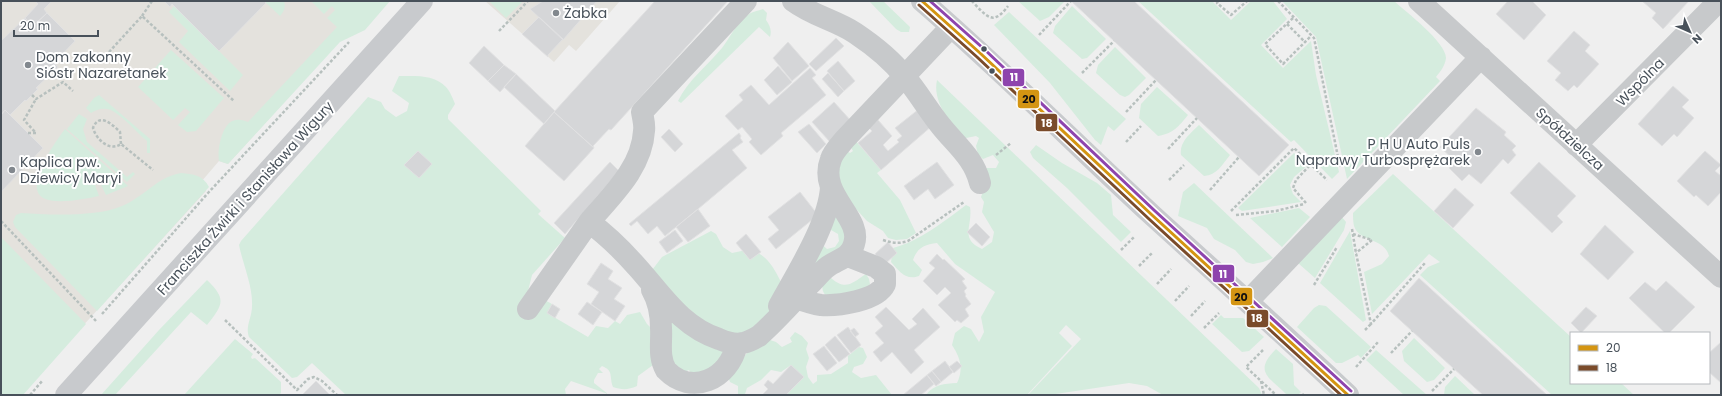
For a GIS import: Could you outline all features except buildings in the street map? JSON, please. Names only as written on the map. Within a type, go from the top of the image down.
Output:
[{"type":"street","name":"Franciszka Żwirki i Stanisława Wigury","points":[[66,395],[422,1]]},
{"type":"street","points":[[528,309],[589,222],[624,180],[635,164],[640,151],[644,130],[642,112],[746,1]]},
{"type":"street","points":[[793,1],[816,15],[853,31],[887,58],[904,76],[970,160],[977,170],[980,183]]},
{"type":"street","points":[[922,1],[952,26],[1152,215],[1248,301],[1343,391]]},
{"type":"street","name":"Spółdzielcza","points":[[1419,1],[1721,277]]},
{"type":"street","name":"Wspólna","points":[[1576,145],[1719,1]]},
{"type":"street","points":[[770,325],[825,216],[830,200],[831,187],[828,169],[831,158],[845,139],[952,26]]},
{"type":"street","points":[[1248,301],[1480,57]]},
{"type":"street","points":[[589,222],[608,237],[677,313],[694,328],[714,338],[737,344],[749,341],[759,336],[825,269],[848,256],[855,243],[855,228],[841,208],[831,187]]},
{"type":"street","points":[[796,298],[820,305],[853,302],[879,293],[885,284],[884,274],[876,267],[848,256]]},
{"type":"street","points":[[644,275],[655,295],[660,310],[660,352],[662,361],[673,381],[685,393],[704,391],[722,377],[733,358],[737,344]]},
{"type":"path","points":[[109,52],[142,16],[152,1]]},
{"type":"path","points":[[499,31],[528,1]]},
{"type":"path","points":[[972,1],[984,14],[991,18],[996,18],[1008,6]]},
{"type":"path","points":[[1040,35],[1071,1]]},
{"type":"path","points":[[1218,1],[1217,2],[1231,16],[1247,1]]},
{"type":"path","points":[[1278,1],[1314,38],[1341,172]]},
{"type":"path","points":[[142,16],[234,101]]},
{"type":"path","points":[[1294,18],[1265,44],[1282,64],[1311,36]]},
{"type":"path","points":[[1287,24],[1305,42]]},
{"type":"path","points":[[91,326],[208,193],[346,44],[352,41]]},
{"type":"path","points":[[1082,73],[1114,41]]},
{"type":"path","points":[[1126,112],[1156,80]]},
{"type":"path","points":[[28,133],[36,133],[24,120],[36,99],[63,82],[73,91]]},
{"type":"path","points":[[32,95],[36,99]]},
{"type":"path","points":[[1168,149],[1197,118]]},
{"type":"path","points":[[121,144],[116,147],[109,146],[101,141],[94,134],[92,128],[95,123],[99,120],[106,121],[113,125],[120,132],[121,144],[153,170]]},
{"type":"path","points":[[1126,142],[1141,126]]},
{"type":"path","points":[[1231,211],[1294,148],[1332,184]]},
{"type":"path","points":[[1210,190],[1239,157]]},
{"type":"path","points":[[1306,203],[1293,188],[1296,180],[1311,164]]},
{"type":"path","points":[[1169,180],[1184,165]]},
{"type":"path","points":[[881,240],[893,243],[902,243],[918,236],[971,197],[977,190],[980,183]]},
{"type":"path","points":[[1236,215],[1276,211],[1312,201]]},
{"type":"path","points":[[1,221],[96,321]]},
{"type":"path","points":[[1348,230],[1351,223],[1371,324]]},
{"type":"path","points":[[1354,234],[1372,240],[1356,253]]},
{"type":"path","points":[[1121,250],[1135,236]]},
{"type":"path","points":[[1314,285],[1340,242]]},
{"type":"path","points":[[1139,266],[1153,252]]},
{"type":"path","points":[[1365,330],[1425,262]]},
{"type":"path","points":[[1157,284],[1171,269]]},
{"type":"path","points":[[1175,300],[1189,286]]},
{"type":"path","points":[[1191,316],[1205,301]]},
{"type":"path","points":[[1204,328],[1219,313]]},
{"type":"path","points":[[225,320],[297,390],[308,380],[314,377],[322,381],[337,395]]},
{"type":"path","points":[[1390,353],[1412,331]]},
{"type":"path","points":[[1276,395],[1246,367],[1280,332]]},
{"type":"path","points":[[1343,391],[1378,342]]},
{"type":"path","points":[[1432,391],[1454,369]]},
{"type":"path","points":[[30,395],[46,378]]},
{"type":"path","points":[[1261,381],[1264,395]]},
{"type":"shaded area","points":[[1,1],[376,1],[228,164],[219,161],[201,182],[206,191],[69,341],[1,279]]},
{"type":"shaded area","points":[[485,1],[620,1],[576,51],[569,45],[554,62]]},
{"type":"green space","points":[[264,1],[284,1],[285,7],[283,13],[280,16]]},
{"type":"green space","points":[[311,1],[390,1],[365,30],[340,42],[228,164],[219,161],[220,143],[227,125],[236,120],[248,122],[337,27],[327,18],[335,10],[332,6],[324,14]]},
{"type":"green space","points":[[489,1],[521,1],[522,2],[506,18]]},
{"type":"green space","points":[[869,1],[883,1],[910,27],[909,32],[901,32],[896,29]]},
{"type":"green space","points":[[1018,1],[1065,1],[1049,17],[1040,21]]},
{"type":"green space","points":[[1138,1],[1214,1],[1213,2],[1231,20],[1251,1],[1273,1],[1287,19],[1261,45],[1283,68],[1311,41],[1316,75],[1339,172],[1332,179],[1294,140],[1291,142]]},
{"type":"green space","points":[[1282,1],[1394,1],[1433,36],[1444,51],[1446,58],[1445,64],[1436,77],[1440,81],[1347,179],[1316,37]]},
{"type":"green space","points":[[174,6],[243,75],[230,91],[179,42],[188,31],[169,12]]},
{"type":"green space","points":[[1072,6],[1106,39],[1087,58],[1082,59],[1053,33],[1055,26]]},
{"type":"green space","points":[[763,9],[767,13],[766,20],[769,24],[771,32],[770,37],[759,27],[681,103],[678,101],[687,86],[722,48],[742,20],[746,16]]},
{"type":"green space","points":[[1009,12],[1126,119],[1114,131],[1108,126],[1101,145],[1095,140],[1050,83],[994,25]]},
{"type":"green space","points":[[1115,47],[1146,78],[1129,95],[1125,97],[1120,95],[1096,73],[1098,65]]},
{"type":"green space","points":[[171,50],[224,98],[196,131],[187,132],[178,125],[190,112],[185,108],[173,120],[138,87]]},
{"type":"green space","points":[[399,76],[418,76],[430,78],[446,87],[455,104],[448,115],[448,119],[541,211],[538,214],[565,238],[532,275],[528,291],[552,304],[547,313],[588,337],[596,326],[608,328],[615,321],[620,324],[627,315],[640,312],[647,324],[655,332],[653,365],[638,376],[637,386],[625,389],[613,387],[610,372],[602,366],[599,369],[603,373],[598,373],[594,383],[608,394],[571,381],[565,389],[566,395],[346,395],[312,363],[297,377],[292,378],[249,337],[248,326],[252,310],[252,298],[239,245],[241,241],[368,97],[381,102],[385,109],[396,117],[407,111],[409,103],[392,91]]},
{"type":"green space","points":[[937,80],[1259,388],[1262,395],[1163,395],[1147,386],[1129,383],[1049,395],[1028,395],[1081,339],[1066,325],[1059,333],[1072,346],[1027,395],[926,395],[929,391],[936,387],[944,384],[957,383],[961,368],[959,359],[952,345],[955,333],[964,326],[971,329],[979,342],[984,332],[981,317],[995,292],[955,264],[937,243],[922,247],[917,252],[913,260],[922,270],[919,276],[910,277],[903,274],[891,262],[893,248],[922,236],[966,205],[970,207],[968,231],[971,241],[982,249],[992,242],[994,232],[982,212],[984,202],[981,197],[984,189],[986,168],[996,168],[999,162],[993,155],[983,159],[978,155],[976,146],[979,138],[976,136],[961,139],[940,104],[936,88]]},
{"type":"green space","points":[[1157,87],[1188,115],[1175,129],[1158,136],[1139,118],[1141,104]]},
{"type":"green space","points":[[99,95],[150,139],[150,153],[147,153],[147,141],[117,114],[107,109],[91,113],[86,108],[94,98]]},
{"type":"green space","points":[[79,114],[87,119],[83,129],[87,142],[127,177],[133,172],[135,174],[127,182],[67,129]]},
{"type":"green space","points":[[1199,125],[1230,155],[1216,172],[1204,176],[1181,155],[1183,142]]},
{"type":"green space","points":[[65,129],[128,186],[106,195],[100,183],[95,185],[99,196],[79,200],[55,201],[43,198],[38,192],[37,184],[39,174],[49,153]]},
{"type":"green space","points":[[854,139],[881,170],[877,173],[900,200],[916,233],[907,239],[896,240],[888,238],[883,231],[867,221],[845,197],[836,182],[844,149],[850,153],[853,151],[848,143]]},
{"type":"green space","points":[[1036,145],[1062,163],[1097,183],[1111,195],[1113,215],[1131,232],[1121,242],[1067,188],[1033,158],[1030,152]]},
{"type":"green space","points":[[1294,153],[1308,165],[1294,177],[1290,185],[1293,194],[1301,202],[1242,211],[1238,208]]},
{"type":"green space","points":[[181,173],[194,175],[201,178],[209,187],[97,311],[15,227],[13,222],[16,215],[21,213],[86,214],[112,210],[137,198],[172,175]]},
{"type":"green space","points":[[1393,174],[1570,336],[1570,384],[1622,384],[1634,395],[1552,395],[1420,275],[1428,267],[1440,262],[1429,254],[1372,314],[1364,272],[1382,264],[1389,256],[1387,250],[1383,246],[1366,238],[1357,231],[1354,226],[1353,213]]},
{"type":"green space","points":[[1194,183],[1273,258],[1253,264],[1246,262],[1235,250],[1214,239],[1207,228],[1178,216],[1183,192]]},
{"type":"green space","points":[[1299,208],[1310,217],[1282,247],[1250,218]]},
{"type":"green space","points":[[831,210],[845,230],[843,247],[813,273],[817,240],[827,249],[835,247],[839,241],[838,234],[831,230]]},
{"type":"green space","points":[[1341,216],[1346,222],[1344,230],[1315,278],[1298,263]]},
{"type":"green space","points":[[711,231],[716,234],[723,247],[732,253],[751,249],[762,255],[772,267],[781,282],[773,309],[742,337],[715,332],[649,274],[662,257]]},
{"type":"green space","points":[[1350,231],[1366,320],[1363,322],[1320,283]]},
{"type":"green space","points":[[1,237],[86,324],[23,395],[1,395]]},
{"type":"green space","points":[[866,274],[870,284],[867,289],[830,299],[826,296],[822,288],[823,283],[831,278],[836,282],[845,285],[853,283]]},
{"type":"green space","points":[[207,280],[218,292],[220,302],[217,312],[207,325],[191,312],[115,395],[101,395],[159,330]]},
{"type":"green space","points":[[1319,305],[1326,306],[1371,347],[1361,358],[1358,355],[1342,363],[1336,363],[1297,327],[1314,308]]},
{"type":"green space","points":[[671,314],[729,348],[726,363],[694,378],[689,370],[684,372],[671,360]]},
{"type":"green space","points":[[1221,315],[1224,318],[1243,318],[1264,337],[1249,351],[1242,352],[1212,324]]},
{"type":"green space","points":[[795,332],[802,336],[808,343],[806,349],[809,358],[806,367],[808,377],[813,384],[817,381],[817,375],[831,374],[848,363],[848,356],[859,347],[863,348],[867,357],[863,364],[854,367],[852,372],[861,378],[876,375],[892,395],[786,395],[803,377],[791,365],[781,372],[771,370],[761,380],[747,388],[745,394],[738,395],[738,386],[730,382],[728,377],[751,348],[767,339],[776,342],[782,347],[792,342],[790,338]]},
{"type":"green space","points":[[1414,338],[1445,368],[1434,380],[1427,382],[1404,361],[1402,351]]},
{"type":"green space","points":[[235,339],[253,354],[251,357],[252,359],[255,358],[281,382],[281,393],[279,395],[184,395]]},
{"type":"green space","points":[[1276,349],[1293,364],[1294,385],[1301,392],[1298,395],[1287,395],[1266,374],[1265,363]]},
{"type":"green space","points":[[1376,350],[1427,395],[1404,395],[1366,360]]},
{"type":"green space","points":[[1455,376],[1475,395],[1444,395],[1445,387]]},
{"type":"transit line","name":"20","points":[[922,1],[980,53],[1152,215],[1348,395]]},
{"type":"transit line","name":"11","points":[[930,1],[984,49],[1155,211],[1351,391]]},
{"type":"transit line","name":"18","points":[[919,5],[1341,395]]},
{"type":"place","name":"Żabka","points":[[556,13]]},
{"type":"place","name":"Dom zakonny Sióstr Nazaretanek","points":[[28,65]]},
{"type":"place","name":"P H U Auto Puls Naprawy Turbosprężarek","points":[[1478,152]]},
{"type":"place","name":"Kaplica pw. Dziewicy Maryi","points":[[12,170]]}]
